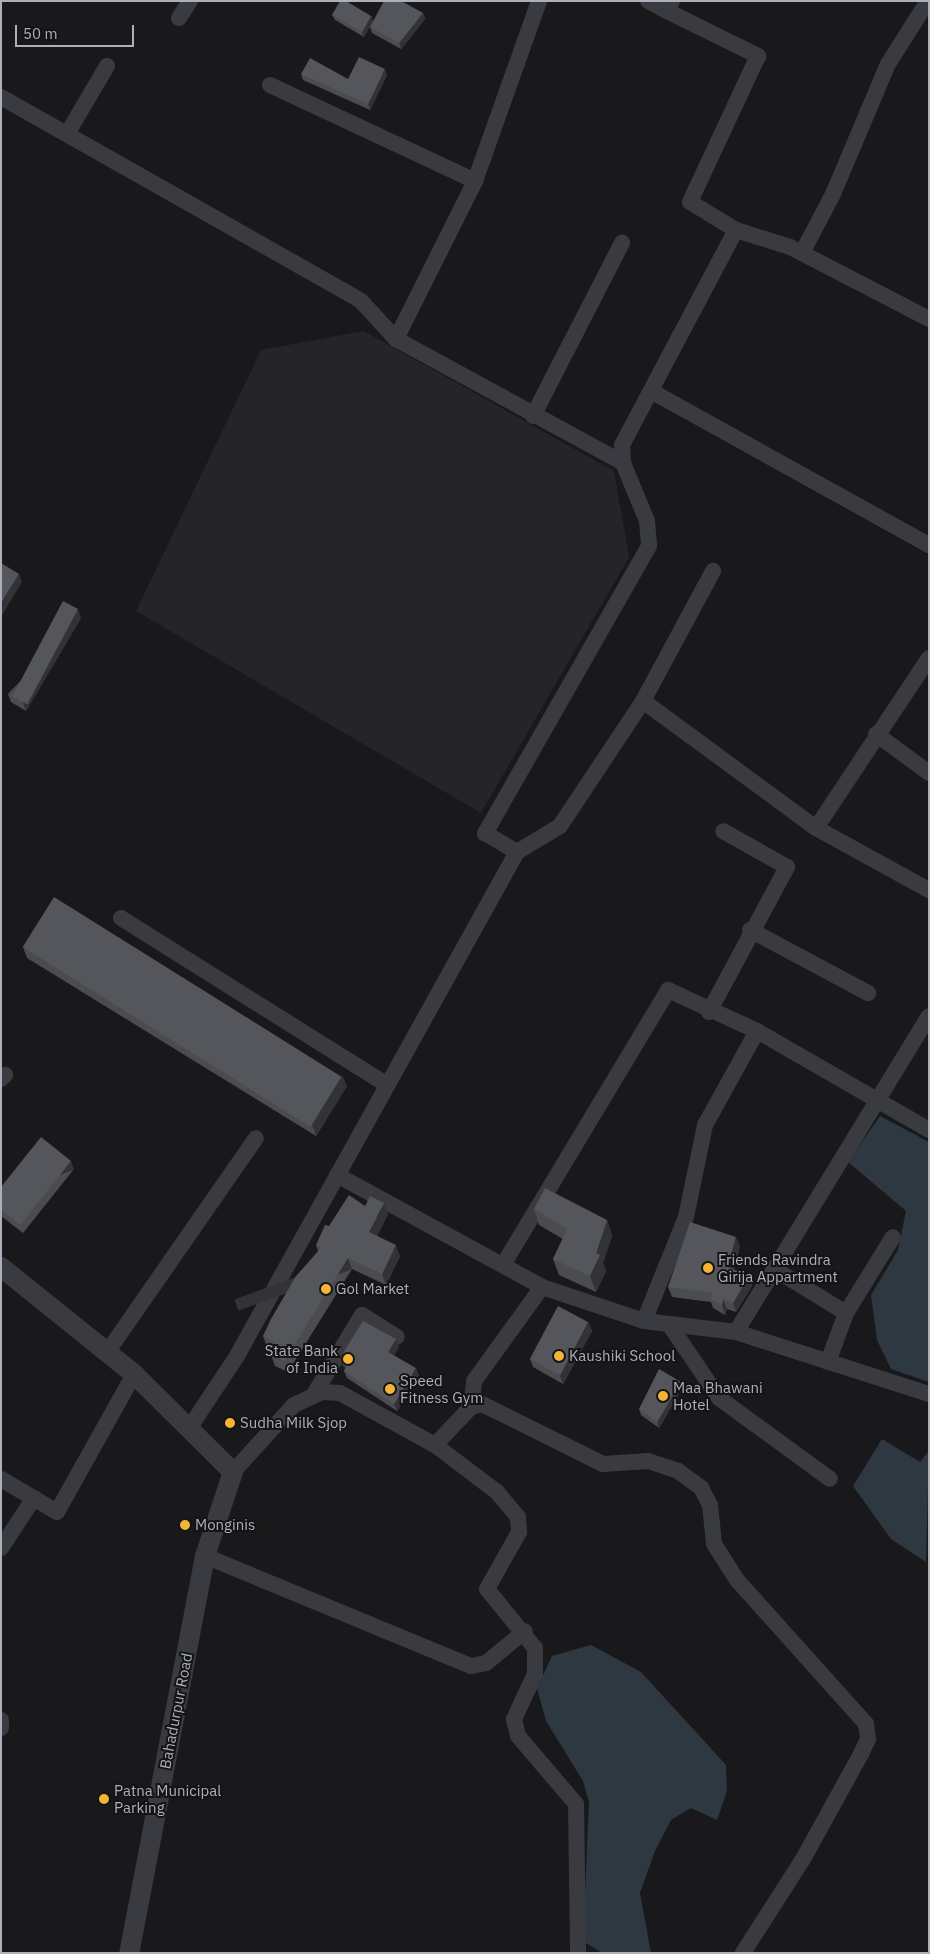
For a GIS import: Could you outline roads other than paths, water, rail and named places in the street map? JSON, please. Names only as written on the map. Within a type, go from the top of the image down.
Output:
[{"type":"street","points":[[179,18],[190,1]]},
{"type":"street","points":[[396,339],[475,181],[539,1]]},
{"type":"street","points":[[648,1],[670,6],[758,56],[690,202],[736,230],[802,253],[929,319]]},
{"type":"street","points":[[802,253],[833,194],[888,64],[928,1]]},
{"type":"street","points":[[67,134],[107,66]]},
{"type":"street","points":[[270,84],[475,181]]},
{"type":"street","points":[[1,97],[361,301],[396,339],[532,416],[623,463]]},
{"type":"street","points":[[517,852],[485,833],[649,546],[646,521],[623,463],[622,445],[736,230]]},
{"type":"street","points":[[532,416],[622,243]]},
{"type":"street","points":[[651,391],[929,545]]},
{"type":"street","points":[[190,1427],[237,1356],[517,852],[560,826],[643,701],[713,571]]},
{"type":"street","points":[[816,828],[876,734],[929,658]]},
{"type":"street","points":[[643,701],[816,828],[929,890]]},
{"type":"street","points":[[876,734],[929,773]]},
{"type":"street","points":[[709,1012],[750,930],[787,867],[723,832]]},
{"type":"street","points":[[121,918],[387,1085]]},
{"type":"street","points":[[750,930],[868,993]]},
{"type":"street","points":[[503,1265],[668,990],[709,1012],[757,1031],[929,1130]]},
{"type":"street","points":[[736,1332],[929,1016]]},
{"type":"street","points":[[644,1321],[686,1217],[705,1125],[757,1031]]},
{"type":"street","points":[[108,1351],[256,1138]]},
{"type":"street","points":[[337,1175],[542,1287],[644,1321],[671,1327],[736,1332],[929,1394]]},
{"type":"street","points":[[828,1362],[846,1313],[893,1237]]},
{"type":"street","points":[[1,1267],[108,1351],[190,1427],[233,1472],[294,1405],[313,1396],[340,1393],[435,1445],[497,1492],[518,1517],[519,1532],[487,1589],[526,1631],[534,1648],[535,1674],[514,1728],[576,1804],[578,1953]]},
{"type":"street","points":[[774,1269],[846,1313]]},
{"type":"street","points":[[435,1445],[472,1406],[472,1387],[482,1367],[542,1287]]},
{"type":"street","points":[[313,1396],[362,1315],[397,1337]]},
{"type":"street","points":[[671,1327],[719,1398],[830,1480]]},
{"type":"street","points":[[1,1479],[56,1512],[134,1374]]},
{"type":"street","points":[[472,1406],[495,1408],[604,1464],[648,1461],[678,1471],[701,1488],[710,1505],[714,1544],[736,1580],[866,1724],[868,1739],[861,1754],[804,1860],[743,1953]]},
{"type":"street","name":"Bahadurpur Road","points":[[129,1953],[206,1556],[233,1472]]},
{"type":"street","points":[[1,1548],[34,1498]]},
{"type":"street","points":[[206,1556],[471,1666],[486,1663],[526,1631]]},
{"type":"street","points":[[1,1720],[1,1728]]},
{"type":"place","name":"Friends Ravindra Girija Appartment","points":[[708,1268]]},
{"type":"place","name":"Gol Market","points":[[326,1289]]},
{"type":"place","name":"Kaushiki School","points":[[559,1356]]},
{"type":"place","name":"State Bank of India","points":[[348,1359]]},
{"type":"place","name":"Speed Fitness Gym","points":[[390,1389]]},
{"type":"place","name":"Maa Bhawani Hotel","points":[[663,1396]]},
{"type":"place","name":"Sudha Milk Sjop","points":[[230,1423]]},
{"type":"place","name":"Monginis","points":[[185,1525]]},
{"type":"place","name":"Patna Municipal Parking","points":[[104,1799]]}]
